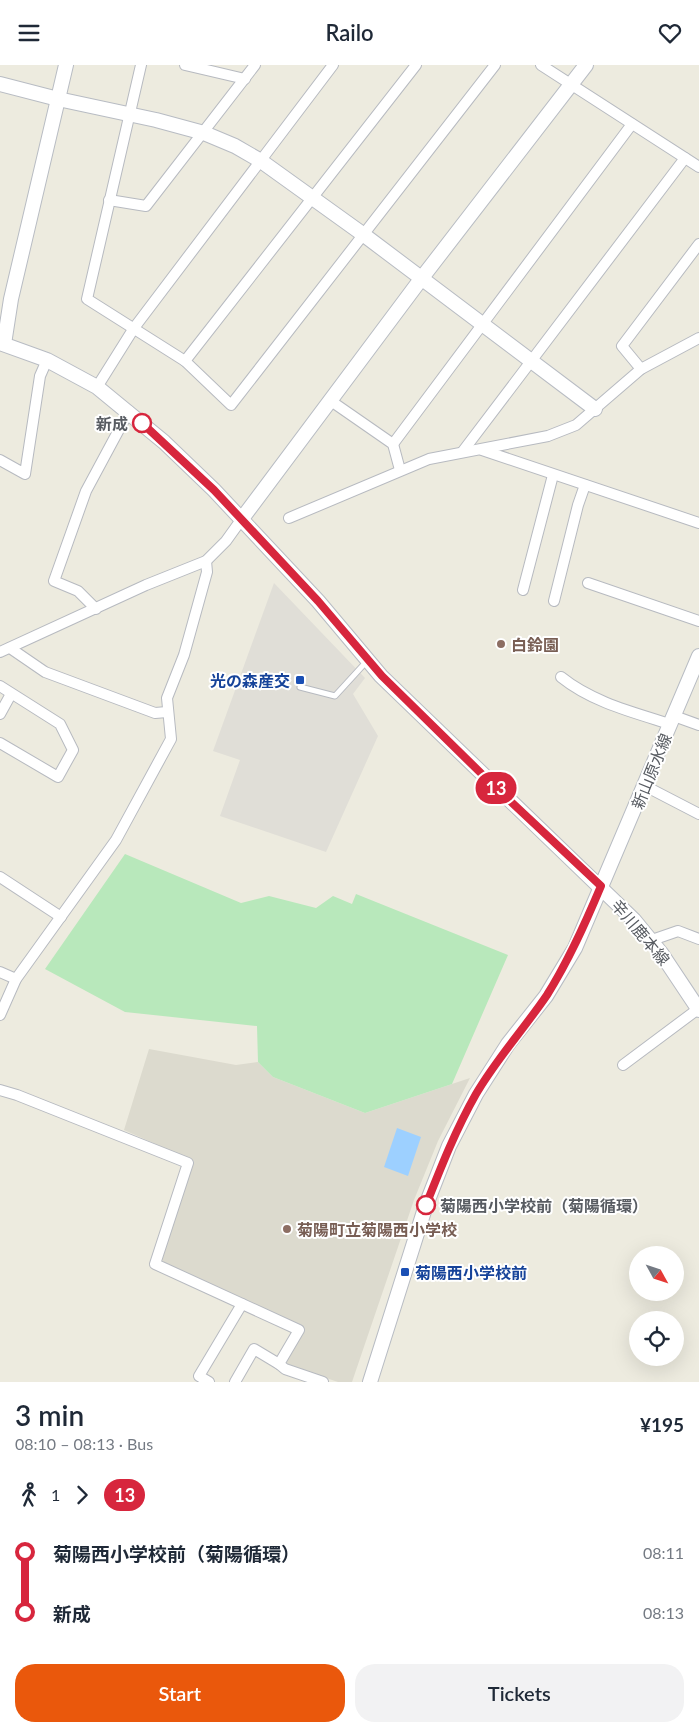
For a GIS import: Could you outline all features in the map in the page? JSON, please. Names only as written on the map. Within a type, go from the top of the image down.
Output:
[{"type":"street","points":[[2,343],[66,65]]},
{"type":"street","points":[[141,65],[87,299],[185,361],[231,405],[495,65]]},
{"type":"street","points":[[186,65],[245,79]]},
{"type":"street","points":[[109,200],[146,205],[204,133],[255,65]]},
{"type":"street","points":[[97,387],[134,328],[333,65]]},
{"type":"street","points":[[185,361],[416,65]]},
{"type":"street","points":[[541,65],[699,167]]},
{"type":"street","points":[[0,652],[146,585],[206,561],[226,541],[421,279],[586,65]]},
{"type":"street","points":[[0,84],[204,133],[261,161],[364,235],[595,409]]},
{"type":"street","points":[[393,444],[632,124]]},
{"type":"street","points":[[464,451],[685,159]]},
{"type":"street","points":[[642,369],[622,346],[699,244]]},
{"type":"street","points":[[289,518],[429,459],[548,436],[576,425],[642,369],[699,338]]},
{"type":"street","name":"辛川鹿本線","points":[[2,343],[47,360],[97,387],[129,411],[172,449],[318,601],[368,660],[493,785],[601,886],[652,940],[698,1009]]},
{"type":"street","points":[[0,460],[25,474],[40,376],[47,360]]},
{"type":"street","points":[[331,401],[393,444],[400,470]]},
{"type":"street","points":[[96,609],[78,591],[54,581],[86,491],[129,411]]},
{"type":"street","points":[[481,449],[699,523]]},
{"type":"street","points":[[523,590],[553,475]]},
{"type":"street","points":[[554,601],[578,505],[585,485]]},
{"type":"street","points":[[0,1015],[16,979],[116,840],[171,739],[167,698],[184,655],[207,572],[206,561]]},
{"type":"street","points":[[588,583],[699,621]]},
{"type":"street","points":[[10,647],[45,672],[81,687],[155,713],[167,712]]},
{"type":"street","name":"新山原水線","points":[[370,1382],[426,1205],[449,1146],[476,1094],[508,1044],[546,996],[575,948],[699,656]]},
{"type":"street","points":[[561,677],[572,687],[599,701],[699,725]]},
{"type":"street","points":[[0,686],[60,724],[73,750],[58,777],[0,743]]},
{"type":"street","points":[[0,714],[11,694]]},
{"type":"street","points":[[645,786],[699,814]]},
{"type":"street","points":[[0,877],[61,917]]},
{"type":"street","points":[[652,940],[678,931],[699,939]]},
{"type":"street","points":[[0,972],[16,979]]},
{"type":"street","points":[[623,1065],[698,1009]]},
{"type":"street","points":[[0,1090],[188,1163],[156,1264],[298,1330],[279,1364]]},
{"type":"street","points":[[209,1382],[200,1376],[242,1305]]},
{"type":"street","points":[[235,1382],[254,1349],[285,1369],[323,1382]]},
{"type":"lane","points":[[300,687],[335,696],[368,660]]},
{"type":"shaded area","points":[[274,583],[365,678],[353,694],[378,736],[326,852],[220,816],[240,760],[213,751]]},
{"type":"shaded area","name":"菊陽町立菊陽西小学校","points":[[149,1049],[236,1065],[258,1062],[273,1077],[365,1113],[470,1078],[438,1141],[414,1200],[352,1382],[338,1382],[285,1364],[303,1328],[166,1265],[161,1258],[194,1161],[124,1130]]},
{"type":"green space","points":[[125,854],[241,903],[269,896],[316,908],[333,896],[352,904],[356,894],[508,955],[452,1084],[365,1113],[273,1077],[258,1062],[257,1026],[125,1012],[45,969]]},
{"type":"water","points":[[397,1128],[421,1137],[408,1176],[384,1167]]},
{"type":"bus line","name":"13","points":[[142,423],[214,490],[318,601],[382,676],[493,785],[601,886],[575,948],[546,996],[508,1044],[476,1094],[449,1146],[426,1205]]},
{"type":"place","name":"新成","points":[[142,423]]},
{"type":"place","name":"白鈴園","points":[[501,644]]},
{"type":"place","name":"光の森産交","points":[[300,680]]},
{"type":"place","name":"菊陽西小学校前（菊陽循環）","points":[[426,1205]]},
{"type":"place","name":"菊陽町立菊陽西小学校","points":[[287,1229]]},
{"type":"place","name":"菊陽西小学校前","points":[[405,1272]]}]
